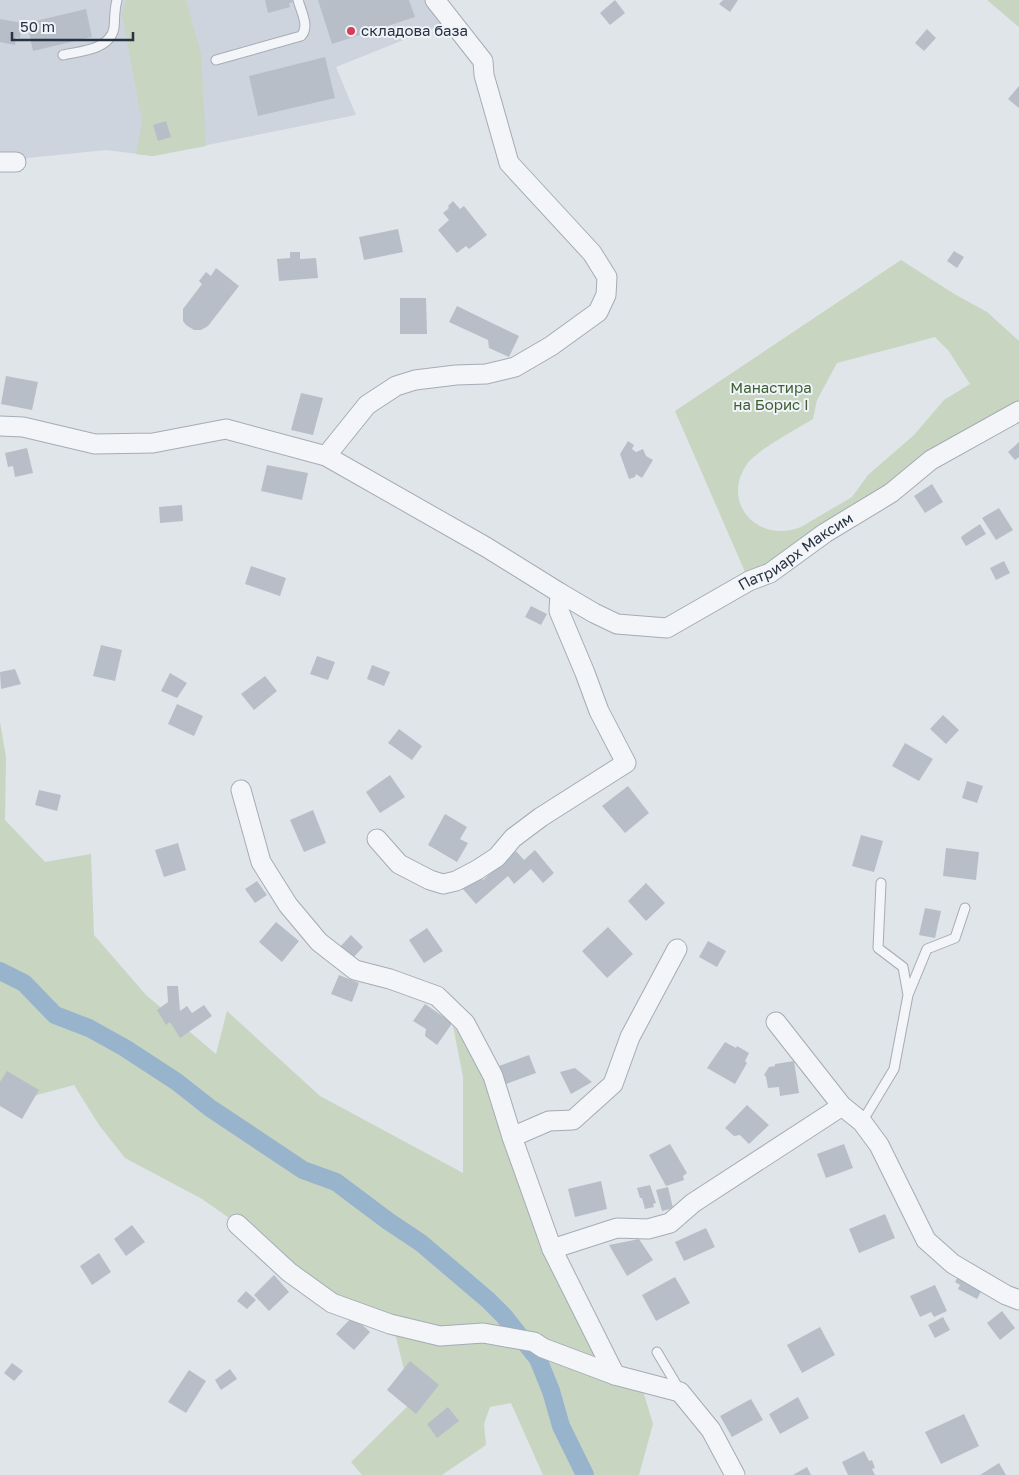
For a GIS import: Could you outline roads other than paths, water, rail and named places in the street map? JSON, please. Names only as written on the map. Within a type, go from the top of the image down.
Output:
[{"type":"street","points":[[326,456],[367,405],[396,386],[415,380],[456,375],[486,374],[515,367],[551,346],[598,312],[606,295],[607,277],[592,253],[509,163],[484,75],[483,61],[435,0]]},
{"type":"street","name":"Патриарх Максим","points":[[0,426],[23,427],[95,444],[153,443],[226,429],[326,456],[486,547],[594,614],[617,624],[667,628],[749,581],[770,573],[825,532],[891,493],[931,460],[1019,411]]},
{"type":"street","points":[[378,839],[399,864],[430,880],[444,884],[456,881],[477,870],[497,856],[513,838],[541,818],[626,763],[599,711],[558,611],[560,593]]},
{"type":"street","points":[[240,790],[261,862],[288,906],[319,942],[355,970],[390,979],[437,996],[465,1022],[493,1076],[512,1137],[552,1249],[615,1375]]},
{"type":"street","points":[[512,1137],[549,1121],[573,1120],[613,1084],[630,1037],[662,973],[677,949]]},
{"type":"street","points":[[776,1022],[842,1106],[862,1122],[879,1145],[926,1240],[953,1264],[1006,1295],[1019,1300]]},
{"type":"street","points":[[552,1249],[618,1228],[648,1229],[670,1223],[693,1203],[842,1106]]},
{"type":"street","points":[[237,1224],[289,1272],[332,1303],[390,1324],[440,1336],[483,1333],[534,1342],[543,1348],[615,1375],[680,1392],[711,1430],[735,1475]]},
{"type":"lane","points":[[63,55],[98,48],[106,42],[114,30],[113,13],[117,0]]},
{"type":"lane","points":[[216,60],[301,36],[306,28],[298,0]]},
{"type":"lane","points":[[881,883],[878,948],[903,968],[908,995]]},
{"type":"lane","points":[[862,1122],[894,1069],[908,995],[927,949],[955,938],[965,908]]},
{"type":"lane","points":[[657,1352],[680,1392]]},
{"type":"waterway","points":[[0,971],[24,983],[55,1015],[89,1028],[125,1048],[303,1170],[336,1182],[421,1243],[488,1300],[504,1316],[538,1359],[551,1391],[561,1426],[585,1475]]},
{"type":"place","name":"складова база","points":[[351,31]]},
{"type":"park label","name":"Манастира на Борис І","points":[[771,396]]}]
